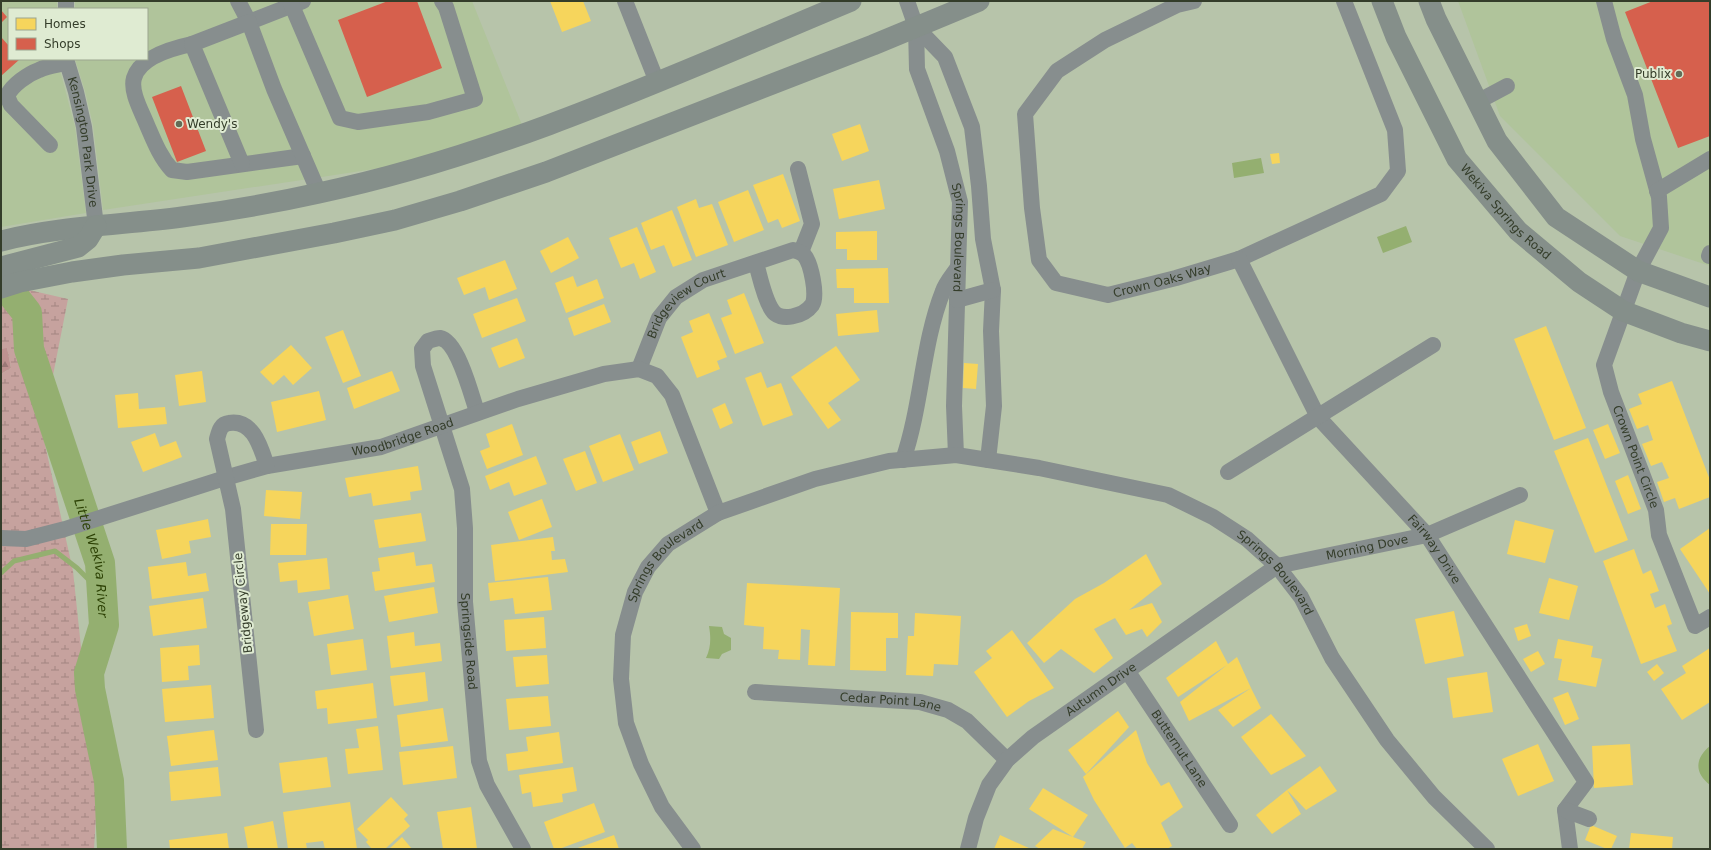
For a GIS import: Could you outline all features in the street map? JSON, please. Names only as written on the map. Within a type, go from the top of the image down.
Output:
[{"type":"main road","points":[[6,240],[96,226],[183,217],[246,207],[319,193],[396,175],[463,156],[545,128],[850,1]]},
{"type":"main road","points":[[1,288],[20,282],[72,272],[123,265],[199,258],[334,234],[396,220],[460,201],[546,172],[979,1]]},
{"type":"main road","name":"Wekiva Springs Road","points":[[1382,1],[1396,37],[1456,159],[1518,231],[1579,282],[1623,311],[1681,333],[1710,341]]},
{"type":"main road","points":[[1429,1],[1436,19],[1497,141],[1556,217],[1638,272],[1710,297]]},
{"type":"main road","points":[[1,267],[78,247],[88,239],[96,226]]},
{"type":"street","points":[[238,1],[250,22],[274,89],[319,193]]},
{"type":"street","points":[[303,156],[187,172],[172,170],[162,160],[143,115],[134,93],[134,79],[142,65],[168,49],[192,44],[250,22],[295,2],[340,118],[358,122],[428,112],[475,99],[446,7],[442,1]]},
{"type":"street","points":[[625,1],[658,82]]},
{"type":"street","points":[[907,1],[916,27],[945,57],[972,127],[983,239],[993,290],[991,331],[994,406],[988,460]]},
{"type":"street","name":"Crown Oaks Way","points":[[1194,1],[1177,6],[1105,40],[1057,71],[1025,114],[1032,208],[1039,260],[1056,283],[1108,295],[1176,278],[1240,259],[1381,194],[1398,171],[1395,130],[1344,1]]},
{"type":"street","name":"Crown Point Circle","points":[[1604,1],[1614,39],[1635,95],[1643,139],[1658,191],[1661,228],[1638,272],[1604,365],[1611,392],[1656,510],[1659,535],[1695,626],[1710,617]]},
{"type":"street","name":"Springs Boulevard","points":[[916,27],[917,69],[947,151],[960,202],[954,406],[956,455]]},
{"type":"street","points":[[192,44],[242,164]]},
{"type":"street","points":[[50,145],[11,105],[7,96],[10,91],[27,77],[39,70],[66,61]]},
{"type":"street","name":"Kensington Park Drive","points":[[66,61],[76,92],[84,127],[96,226]]},
{"type":"street","points":[[1477,102],[1507,86]]},
{"type":"street","points":[[1658,191],[1710,159]]},
{"type":"street","points":[[756,263],[768,304],[772,312],[780,316],[790,317],[804,312],[812,305],[815,298],[815,287],[805,256],[801,252],[812,224],[798,169]]},
{"type":"street","name":"Bridgeview Court","points":[[639,369],[659,318],[676,297],[703,280],[793,250],[801,252]]},
{"type":"street","name":"Fairway Drive","points":[[1240,259],[1318,417],[1427,535],[1586,782],[1565,810]]},
{"type":"street","points":[[903,460],[909,443],[920,394],[933,323],[944,289],[958,267]]},
{"type":"street","points":[[958,300],[993,290]]},
{"type":"street","name":"Springside Road","points":[[477,412],[456,353],[448,342],[440,338],[428,341],[422,349],[423,366],[462,489],[466,528],[465,602],[479,761],[487,785],[523,849]]},
{"type":"street","points":[[1228,472],[1433,345]]},
{"type":"street","points":[[639,369],[657,376],[672,395],[718,513]]},
{"type":"street","name":"Woodbridge Road","points":[[1,538],[26,538],[65,529],[267,466],[381,447],[442,427],[477,412],[604,374],[639,369]]},
{"type":"street","name":"Bridgeway Circle","points":[[256,730],[234,509],[225,478],[217,439],[219,430],[226,423],[237,422],[248,428],[258,439],[267,466]]},
{"type":"street","name":"Springs Boulevard","points":[[693,849],[662,807],[641,764],[626,723],[621,679],[623,635],[635,592],[648,567],[668,544],[718,513],[815,479],[890,461],[956,455],[1039,468],[1168,495],[1213,517],[1247,539],[1277,566],[1301,597],[1332,658],[1387,740],[1434,797],[1487,849]]},
{"type":"street","name":"Morning Dove","points":[[1277,566],[1427,535],[1520,495]]},
{"type":"street","name":"Autumn Drive","points":[[968,849],[976,818],[989,785],[1007,760],[1033,737],[1128,672],[1277,566]]},
{"type":"street","name":"Butternut Lane","points":[[1128,672],[1230,826]]},
{"type":"street","name":"Cedar Point Lane","points":[[755,692],[920,702],[948,710],[967,721],[1007,760]]},
{"type":"street","points":[[1570,849],[1565,810],[1589,819]]},
{"type":"shaded area","points":[[1,1],[57,1],[57,8],[8,8],[8,60],[57,60],[75,127],[86,213],[1,227]]},
{"type":"shaded area","points":[[75,1],[472,1],[522,125],[394,166],[103,210],[93,125],[85,91],[75,60],[148,60],[148,8],[75,8]]},
{"type":"shaded area","points":[[1458,1],[1710,1],[1710,266],[1620,236],[1500,116]]},
{"type":"shaded area","points":[[1261,158],[1264,173],[1234,178],[1232,163]]},
{"type":"shaded area","points":[[1406,226],[1412,242],[1383,253],[1377,237]]},
{"type":"shaded area","points":[[709,626],[722,627],[724,634],[731,638],[731,650],[722,654],[719,659],[706,658],[710,642]]},
{"type":"shaded area","points":[[1710,746],[1710,785],[1701,776],[1698,766],[1701,755]]},
{"type":"green space","points":[[29,290],[68,299],[42,431],[73,571],[97,800],[94,849],[1,849],[1,374],[11,368],[7,348],[1,349],[1,298]]},
{"type":"green space","points":[[7,347],[11,368],[1,374],[1,349]]},
{"type":"building: Homes","points":[[550,1],[583,1],[591,21],[562,32]]},
{"type":"building: Homes","points":[[860,124],[869,151],[842,161],[832,134]]},
{"type":"building: Homes","points":[[1279,153],[1280,163],[1272,164],[1270,154]]},
{"type":"building: Homes","points":[[783,174],[800,221],[782,228],[778,219],[768,223],[753,185]]},
{"type":"building: Homes","points":[[879,180],[885,209],[839,219],[833,189]]},
{"type":"building: Homes","points":[[748,190],[764,230],[734,242],[718,202]]},
{"type":"building: Homes","points":[[696,199],[699,208],[712,204],[728,245],[696,257],[677,207]]},
{"type":"building: Homes","points":[[672,210],[692,260],[673,267],[664,245],[651,250],[641,223]]},
{"type":"building: Homes","points":[[637,227],[656,272],[640,279],[634,263],[621,268],[609,238]]},
{"type":"building: Homes","points":[[877,231],[877,260],[847,260],[847,249],[836,249],[836,232]]},
{"type":"building: Homes","points":[[568,237],[579,258],[551,273],[540,251]]},
{"type":"building: Homes","points":[[505,260],[517,289],[489,300],[485,287],[464,295],[457,278]]},
{"type":"building: Homes","points":[[888,268],[889,303],[854,303],[854,288],[837,288],[836,269]]},
{"type":"building: Homes","points":[[573,276],[577,287],[597,279],[604,298],[566,313],[555,283]]},
{"type":"building: Homes","points":[[744,293],[764,343],[735,354],[721,318],[732,314],[727,300]]},
{"type":"building: Homes","points":[[517,298],[526,321],[482,338],[473,314]]},
{"type":"building: Homes","points":[[604,304],[611,322],[574,336],[568,318]]},
{"type":"building: Homes","points":[[877,310],[879,332],[838,336],[836,314]]},
{"type":"building: Homes","points":[[709,313],[727,357],[717,361],[720,369],[697,378],[681,337],[693,332],[689,321]]},
{"type":"building: Homes","points":[[1546,326],[1586,428],[1554,440],[1514,339]]},
{"type":"building: Homes","points":[[343,330],[361,376],[343,383],[325,337]]},
{"type":"building: Homes","points":[[517,338],[525,358],[499,368],[491,348]]},
{"type":"building: Homes","points":[[291,345],[312,368],[293,385],[284,375],[273,385],[260,372]]},
{"type":"building: Homes","points":[[836,346],[860,380],[828,403],[841,420],[828,429],[791,377]]},
{"type":"building: Homes","points":[[964,363],[978,364],[976,389],[963,388]]},
{"type":"building: Homes","points":[[202,371],[206,402],[179,406],[175,375]]},
{"type":"building: Homes","points":[[392,371],[400,391],[354,409],[347,388]]},
{"type":"building: Homes","points":[[761,372],[767,388],[781,383],[793,415],[763,426],[745,378]]},
{"type":"building: Homes","points":[[1672,381],[1710,480],[1710,497],[1679,509],[1675,498],[1664,502],[1657,482],[1669,478],[1662,462],[1651,466],[1642,444],[1653,440],[1648,425],[1637,429],[1629,409],[1642,404],[1638,394]]},
{"type":"building: Homes","points":[[319,391],[326,420],[277,432],[271,402]]},
{"type":"building: Homes","points":[[138,393],[139,409],[165,407],[167,424],[118,428],[115,395]]},
{"type":"building: Homes","points":[[725,403],[733,423],[720,429],[712,409]]},
{"type":"building: Homes","points":[[512,424],[523,455],[487,469],[480,451],[490,447],[486,434]]},
{"type":"building: Homes","points":[[1608,424],[1620,453],[1605,459],[1593,430]]},
{"type":"building: Homes","points":[[660,431],[668,453],[639,464],[631,442]]},
{"type":"building: Homes","points":[[155,433],[160,447],[176,441],[182,457],[143,472],[131,442]]},
{"type":"building: Homes","points":[[620,434],[634,470],[603,482],[589,446]]},
{"type":"building: Homes","points":[[1588,438],[1628,540],[1595,553],[1554,451]]},
{"type":"building: Homes","points":[[585,451],[597,483],[576,491],[563,459]]},
{"type":"building: Homes","points":[[536,456],[547,484],[514,496],[509,482],[490,490],[485,476]]},
{"type":"building: Homes","points":[[418,466],[422,490],[410,492],[411,500],[373,506],[371,493],[349,497],[345,478]]},
{"type":"building: Homes","points":[[1628,475],[1641,509],[1628,514],[1615,481]]},
{"type":"building: Homes","points":[[266,490],[302,492],[300,519],[264,516]]},
{"type":"building: Homes","points":[[542,499],[552,527],[519,540],[508,512]]},
{"type":"building: Homes","points":[[421,513],[426,541],[379,548],[374,520]]},
{"type":"building: Homes","points":[[208,519],[211,537],[189,541],[191,553],[162,559],[156,530]]},
{"type":"building: Homes","points":[[1515,520],[1554,530],[1545,563],[1507,554]]},
{"type":"building: Homes","points":[[271,524],[307,524],[306,555],[270,555]]},
{"type":"building: Homes","points":[[1710,528],[1710,594],[1680,549]]},
{"type":"building: Homes","points":[[553,537],[555,551],[551,551],[552,560],[565,559],[568,572],[495,581],[491,545]]},
{"type":"building: Homes","points":[[1634,549],[1643,574],[1651,570],[1659,591],[1650,594],[1655,608],[1665,604],[1672,624],[1667,626],[1677,651],[1641,664],[1603,561]]},
{"type":"building: Homes","points":[[414,552],[416,566],[432,564],[435,582],[375,591],[372,572],[380,571],[378,558]]},
{"type":"building: Homes","points":[[1146,554],[1162,584],[1129,610],[1152,603],[1162,622],[1147,637],[1142,629],[1126,635],[1115,618],[1094,629],[1113,658],[1094,673],[1061,649],[1044,663],[1027,643],[1075,599],[1104,583]]},
{"type":"building: Homes","points":[[327,558],[330,589],[298,593],[297,580],[280,582],[278,563]]},
{"type":"building: Homes","points":[[186,562],[188,576],[206,573],[209,591],[152,599],[148,567]]},
{"type":"building: Homes","points":[[548,577],[552,610],[515,614],[513,598],[490,601],[488,583]]},
{"type":"building: Homes","points":[[1549,578],[1578,586],[1569,620],[1539,613]]},
{"type":"building: Homes","points":[[747,583],[840,588],[835,666],[808,665],[810,630],[801,629],[800,660],[778,659],[779,650],[763,649],[764,627],[744,625]]},
{"type":"building: Homes","points":[[434,587],[438,613],[389,622],[384,596]]},
{"type":"building: Homes","points":[[348,595],[354,629],[314,636],[308,602]]},
{"type":"building: Homes","points":[[203,598],[207,628],[153,636],[149,606]]},
{"type":"building: Homes","points":[[1454,611],[1464,656],[1425,664],[1415,619]]},
{"type":"building: Homes","points":[[851,612],[898,613],[898,638],[886,638],[886,671],[850,670]]},
{"type":"building: Homes","points":[[915,613],[961,616],[958,665],[934,664],[933,676],[906,675],[908,636],[914,636]]},
{"type":"building: Homes","points":[[544,617],[546,648],[506,651],[504,620]]},
{"type":"building: Homes","points":[[1527,624],[1531,636],[1518,641],[1514,628]]},
{"type":"building: Homes","points":[[1012,630],[1054,688],[1029,701],[1007,717],[974,672],[992,658],[986,651]]},
{"type":"building: Homes","points":[[414,632],[415,646],[440,643],[442,661],[391,668],[387,636]]},
{"type":"building: Homes","points":[[363,639],[367,670],[331,675],[327,644]]},
{"type":"building: Homes","points":[[1558,639],[1593,646],[1591,657],[1602,659],[1596,687],[1558,680],[1562,659],[1554,658]]},
{"type":"building: Homes","points":[[1216,641],[1228,664],[1237,657],[1251,688],[1189,721],[1180,702],[1227,665],[1178,697],[1166,678]]},
{"type":"building: Homes","points":[[199,645],[200,665],[188,666],[189,680],[162,682],[160,648]]},
{"type":"building: Homes","points":[[1710,648],[1710,702],[1682,720],[1661,689],[1686,673],[1682,666]]},
{"type":"building: Homes","points":[[1538,651],[1545,664],[1531,672],[1523,659]]},
{"type":"building: Homes","points":[[547,655],[549,684],[516,687],[513,657]]},
{"type":"building: Homes","points":[[1657,664],[1664,673],[1654,681],[1647,672]]},
{"type":"building: Homes","points":[[425,672],[428,701],[394,706],[390,676]]},
{"type":"building: Homes","points":[[1487,672],[1493,712],[1453,718],[1447,678]]},
{"type":"building: Homes","points":[[373,683],[377,718],[328,724],[327,708],[317,709],[315,691]]},
{"type":"building: Homes","points":[[211,685],[214,718],[165,722],[162,689]]},
{"type":"building: Homes","points":[[1251,688],[1261,708],[1233,727],[1218,710]]},
{"type":"building: Homes","points":[[1568,692],[1579,719],[1565,725],[1553,698]]},
{"type":"building: Homes","points":[[548,696],[551,726],[509,730],[506,699]]},
{"type":"building: Homes","points":[[443,708],[448,741],[401,747],[397,715]]},
{"type":"building: Homes","points":[[1118,711],[1129,727],[1086,774],[1068,750]]},
{"type":"building: Homes","points":[[1271,714],[1306,756],[1271,775],[1241,737]]},
{"type":"building: Homes","points":[[378,726],[383,770],[348,774],[345,749],[359,748],[356,729]]},
{"type":"building: Homes","points":[[214,730],[218,760],[171,766],[167,736]]},
{"type":"building: Homes","points":[[1136,730],[1147,763],[1161,786],[1169,782],[1183,807],[1161,823],[1172,846],[1167,849],[1137,849],[1132,843],[1125,848],[1094,800],[1083,777]]},
{"type":"building: Homes","points":[[559,732],[563,763],[508,771],[506,754],[528,751],[526,737]]},
{"type":"building: Homes","points":[[1538,744],[1554,781],[1518,796],[1502,759]]},
{"type":"building: Homes","points":[[1630,744],[1633,785],[1594,788],[1592,746]]},
{"type":"building: Homes","points":[[453,746],[457,778],[403,785],[399,752]]},
{"type":"building: Homes","points":[[327,757],[331,787],[283,793],[279,763]]},
{"type":"building: Homes","points":[[1320,766],[1337,791],[1306,810],[1287,790]]},
{"type":"building: Homes","points":[[218,767],[221,796],[171,801],[169,772]]},
{"type":"building: Homes","points":[[573,767],[577,791],[562,794],[563,802],[533,807],[531,792],[522,794],[519,775]]},
{"type":"building: Homes","points":[[1043,788],[1088,815],[1073,837],[1029,809]]},
{"type":"building: Homes","points":[[1287,790],[1301,814],[1272,834],[1256,815]]},
{"type":"building: Homes","points":[[391,797],[408,815],[404,819],[410,826],[385,849],[372,849],[366,842],[368,840],[357,829]]},
{"type":"building: Homes","points":[[350,802],[357,849],[325,849],[323,841],[306,843],[307,849],[288,849],[283,812]]},
{"type":"building: Homes","points":[[594,803],[605,832],[559,849],[554,849],[544,822]]},
{"type":"building: Homes","points":[[471,807],[477,849],[443,849],[437,812]]},
{"type":"building: Homes","points":[[273,821],[278,849],[248,849],[244,827]]},
{"type":"building: Homes","points":[[1591,825],[1617,836],[1611,849],[1607,849],[1585,840]]},
{"type":"building: Homes","points":[[1053,829],[1086,842],[1082,849],[1040,849],[1035,846]]},
{"type":"building: Homes","points":[[227,833],[229,849],[170,849],[169,840]]},
{"type":"building: Homes","points":[[1631,833],[1673,837],[1672,849],[1629,849]]},
{"type":"building: Homes","points":[[614,835],[619,849],[575,849]]},
{"type":"building: Homes","points":[[1000,835],[1031,849],[994,849]]},
{"type":"building: Homes","points":[[402,837],[412,849],[389,849]]},
{"type":"building: Shops","points":[[388,1],[417,1],[442,68],[367,97],[338,20]]},
{"type":"building: Shops","name":"Publix","points":[[1653,1],[1710,1],[1710,136],[1678,148],[1625,12]]},
{"type":"building: Shops","points":[[1,10],[7,17],[1,23]]},
{"type":"building: Shops","points":[[1,37],[8,45],[8,60],[19,60],[1,76]]},
{"type":"building: Shops","name":"Wendy's","points":[[181,86],[206,151],[177,162],[152,97]]},
{"type":"waterway","name":"Little Wekiva River","points":[[1,280],[27,313],[29,349],[100,563],[104,625],[89,673],[90,689],[109,781],[112,849]]},
{"type":"waterway","points":[[1,573],[14,561],[55,551],[77,568],[102,593]]},
{"type":"place","name":"Publix","points":[[1679,74]]},
{"type":"place","name":"Wendy's","points":[[179,124]]}]
